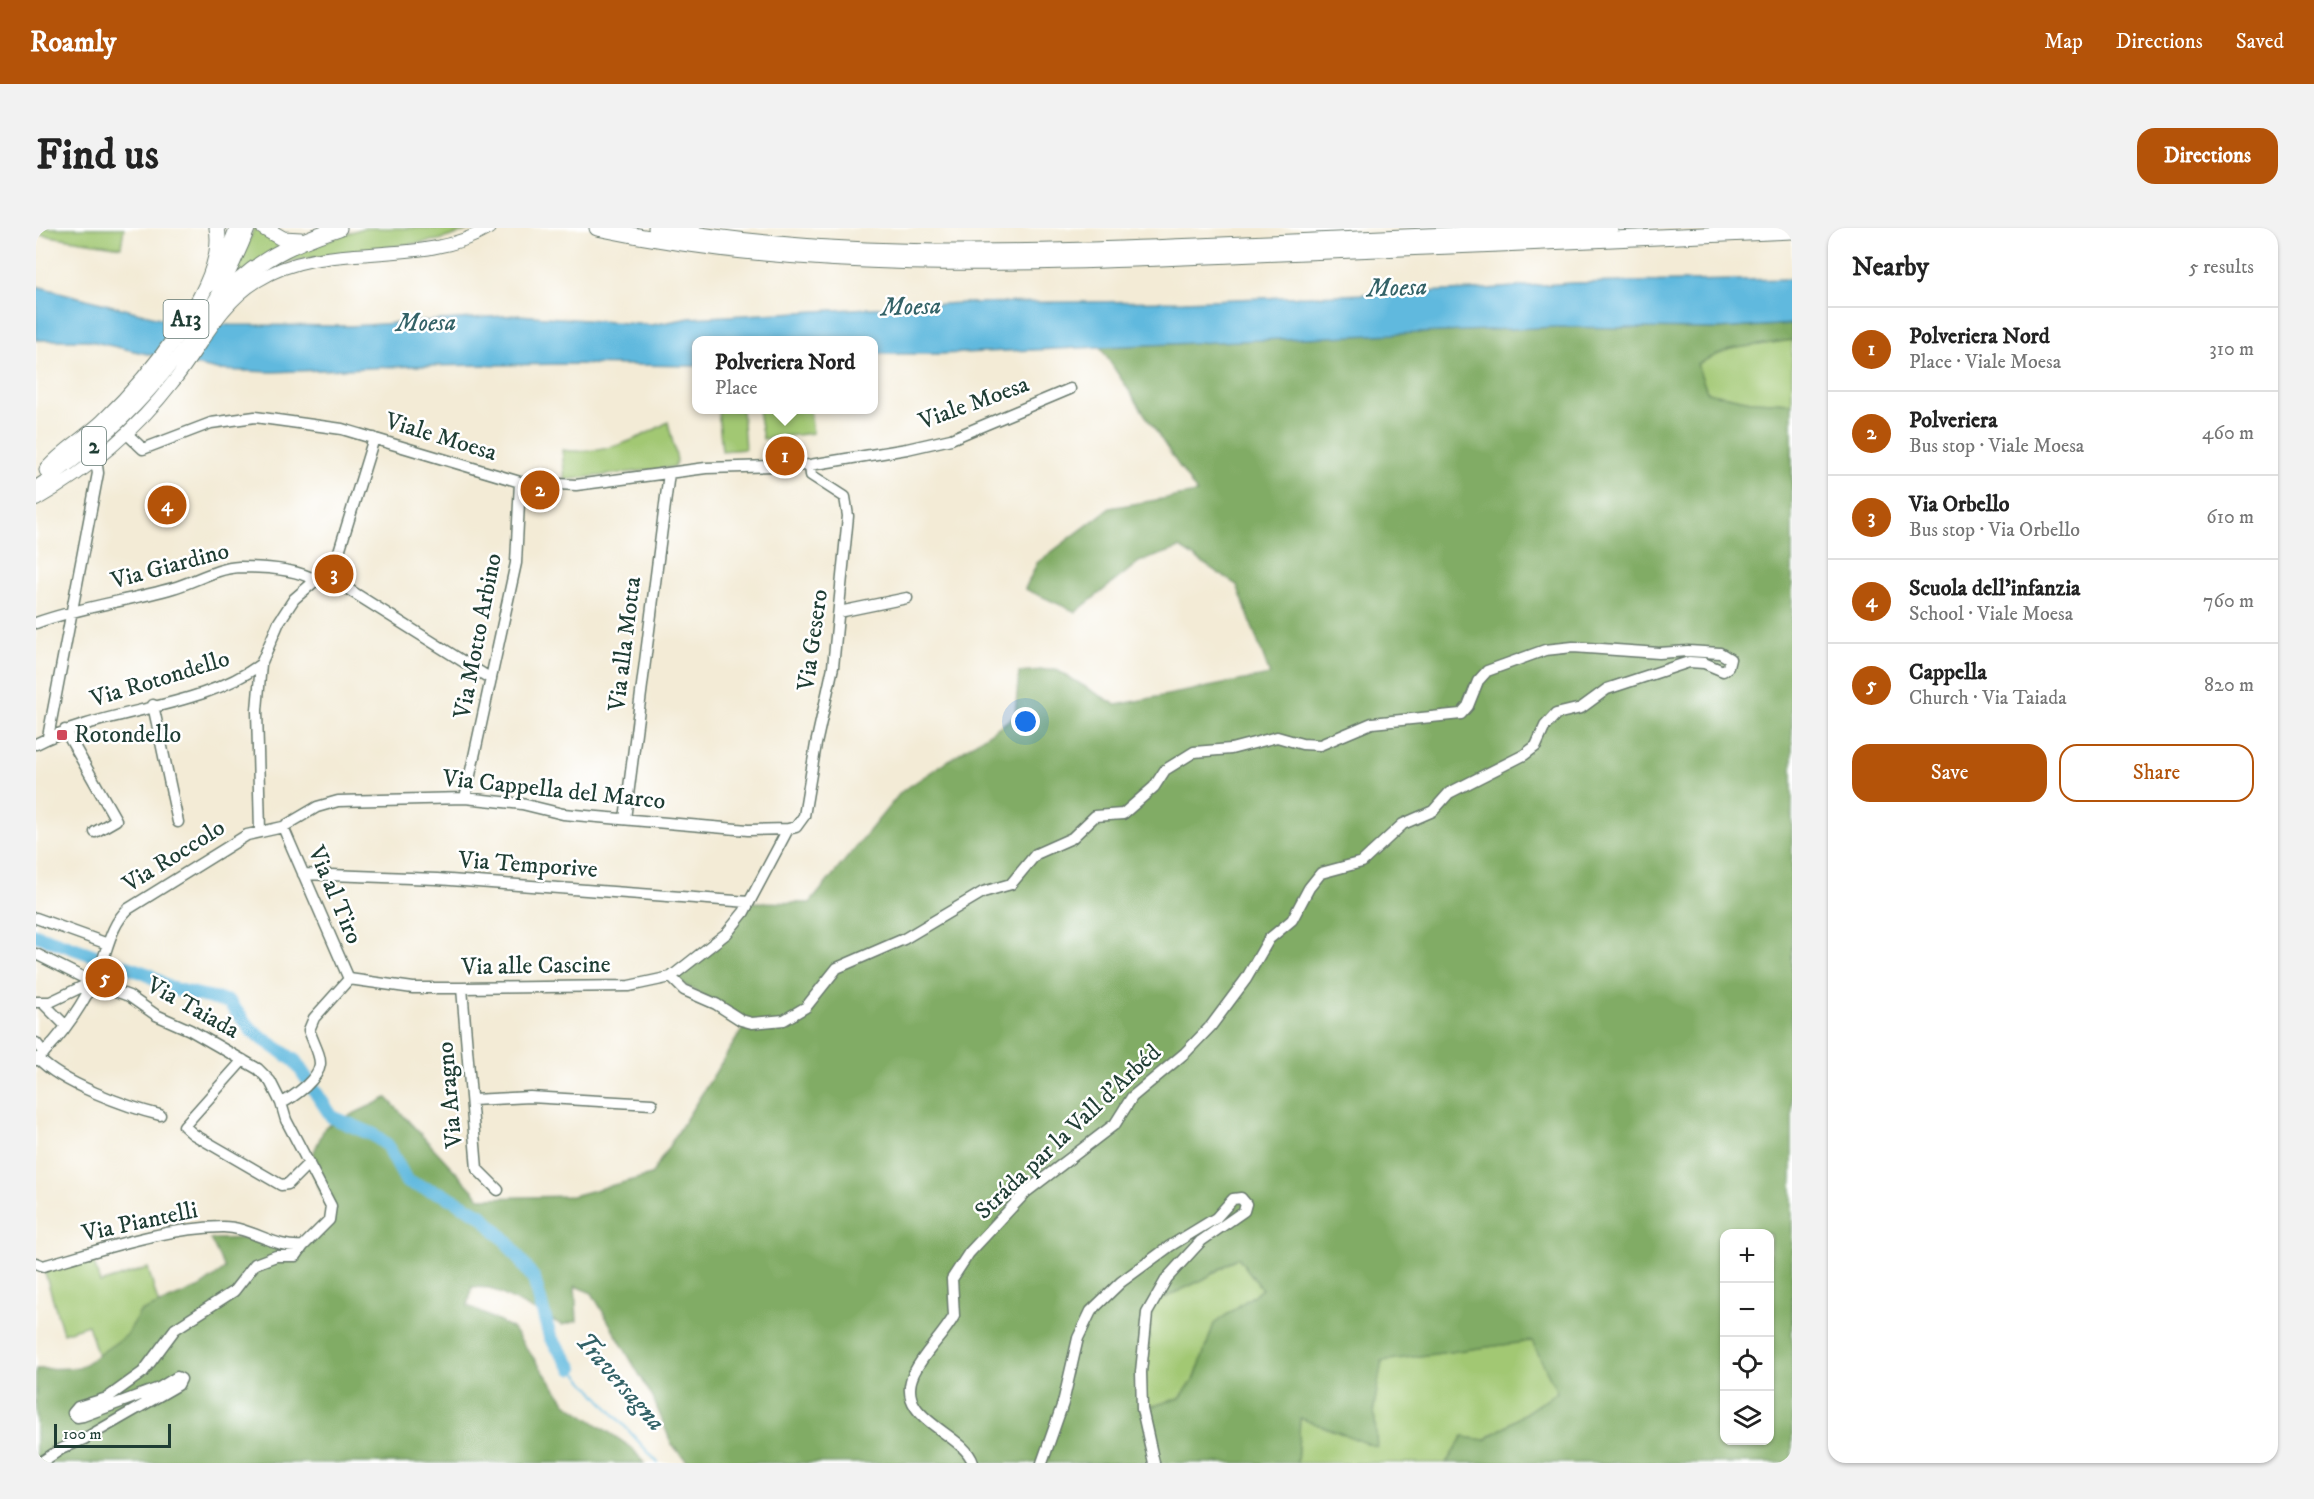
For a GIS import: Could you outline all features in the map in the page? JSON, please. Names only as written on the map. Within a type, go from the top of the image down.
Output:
[{"type":"highway","name":"A13","points":[[264,228],[283,239],[310,238]]},
{"type":"highway","name":"A13","points":[[214,315],[234,266],[267,258],[310,238],[339,228]]},
{"type":"highway","points":[[597,228],[661,241],[757,254],[922,264],[1139,259],[1792,231]]},
{"type":"highway","points":[[656,228],[794,247],[950,253],[1140,248],[1610,228]]},
{"type":"highway","name":"A13","points":[[42,474],[92,432],[142,397],[166,350],[202,292],[216,259],[217,231]]},
{"type":"main road","name":"2","points":[[234,266],[236,228]]},
{"type":"main road","name":"2","points":[[142,397],[187,328],[234,266],[249,228]]},
{"type":"main road","points":[[214,315],[249,286],[290,266],[323,259],[435,248],[468,238],[489,228]]},
{"type":"main road","name":"2","points":[[36,487],[84,454],[142,397],[214,315]]},
{"type":"main road","points":[[36,500],[96,459],[126,433],[142,397]]},
{"type":"street","name":"Viale Moesa","points":[[126,433],[143,448],[211,423],[255,417],[342,429],[520,482],[576,485],[706,468],[810,465],[951,439],[1070,389]]},
{"type":"street","points":[[255,832],[257,710],[261,664],[279,622],[294,599],[334,564],[374,438]]},
{"type":"street","points":[[48,737],[98,473],[96,459]]},
{"type":"street","name":"Via Gesero","points":[[788,829],[796,827],[804,816],[816,744],[833,667],[840,612],[848,505],[838,490],[811,475],[810,465]]},
{"type":"street","name":"Via alla Motta","points":[[625,819],[669,473]]},
{"type":"street","name":"Via Motto Arbino","points":[[465,798],[516,563],[520,482]]},
{"type":"street","name":"Via Giardino","points":[[36,623],[61,614],[71,614],[171,588],[228,569],[269,570],[304,575],[315,580]]},
{"type":"street","points":[[324,574],[491,679]]},
{"type":"street","points":[[840,612],[907,598]]},
{"type":"street","name":"Stráda par la Vall d'Arbéd","points":[[671,977],[684,990],[716,1004],[741,1020],[752,1023],[784,1020],[806,1007],[837,968],[904,939],[983,892],[1011,884],[1036,854],[1072,838],[1095,816],[1123,814],[1154,787],[1166,770],[1194,752],[1231,749],[1277,738],[1302,744],[1320,745],[1372,723],[1461,714],[1468,706],[1478,681],[1487,671],[1545,650],[1573,647],[1659,653],[1688,651],[1729,656],[1730,663],[1723,671],[1704,663],[1689,662],[1606,689],[1581,708],[1556,714],[1545,726],[1536,746],[1449,793],[1433,811],[1403,824],[1362,862],[1321,873],[1309,888],[1292,920],[1269,939],[1246,979],[1210,1026],[1185,1053],[1132,1097],[1115,1124],[1026,1192],[969,1253],[955,1274],[951,1288],[954,1316],[915,1370],[912,1391],[915,1403],[926,1420],[964,1448],[973,1463]]},
{"type":"street","name":"Via Rotondello","points":[[36,744],[65,730],[223,687],[261,664]]},
{"type":"street","points":[[153,705],[178,822]]},
{"type":"street","points":[[65,730],[116,820],[95,832]]},
{"type":"street","name":"Via Cappella del Marco","points":[[255,832],[284,827],[317,807],[338,801],[465,798],[522,804],[563,814],[748,830],[788,829]]},
{"type":"street","name":"Via al Tiro","points":[[284,827],[348,979]]},
{"type":"street","name":"Via alle Cascine","points":[[348,979],[413,988],[462,988],[629,986],[671,977],[727,933],[749,902],[788,829]]},
{"type":"street","name":"Via Roccolo","points":[[40,1057],[66,1026],[92,982],[118,920],[134,904],[255,832]]},
{"type":"street","name":"Via Temporive","points":[[303,874],[437,879],[749,902]]},
{"type":"street","points":[[36,918],[107,946]]},
{"type":"street","name":"Via Taiada","points":[[36,954],[92,982],[129,996],[156,1015],[243,1060],[267,1077],[281,1103],[285,1120],[332,1209],[329,1220],[303,1246]]},
{"type":"street","points":[[281,1103],[299,1092],[319,1074],[321,1063],[309,1030],[314,1018],[348,979]]},
{"type":"street","points":[[39,1002],[57,999],[92,982]]},
{"type":"street","name":"Via Aragno","points":[[462,988],[477,1169],[498,1190]]},
{"type":"street","points":[[39,1002],[66,1026]]},
{"type":"street","points":[[36,1042],[40,1057],[54,1071],[109,1098],[160,1115]]},
{"type":"street","points":[[243,1060],[184,1126],[193,1134],[281,1185],[288,1184],[309,1163]]},
{"type":"street","points":[[472,1100],[530,1097],[652,1104]]},
{"type":"street","points":[[1042,1463],[1063,1403],[1078,1338],[1091,1311],[1144,1264],[1216,1218],[1233,1198],[1242,1198],[1246,1204],[1244,1211],[1201,1240],[1172,1271],[1147,1313],[1142,1372],[1142,1409],[1154,1463]]},
{"type":"street","name":"Via Piantelli","points":[[38,1267],[139,1239],[216,1228],[239,1229],[259,1238],[303,1246]]},
{"type":"street","points":[[40,1463],[178,1385],[181,1379],[177,1377],[159,1388],[83,1416],[73,1413],[78,1407],[107,1398],[143,1372],[175,1329],[234,1291],[251,1266],[269,1258],[296,1256],[303,1246]]},
{"type":"green space","points":[[36,228],[124,228],[121,247],[36,234]]},
{"type":"green space","points":[[254,228],[259,228],[287,244],[233,280]]},
{"type":"green space","points":[[363,228],[477,228],[439,240],[285,262],[261,273],[288,254]]},
{"type":"green space","points":[[1792,324],[1792,340],[1730,349],[1697,364],[1707,392],[1751,401],[1792,403],[1792,1463],[1446,1463],[1463,1437],[1485,1440],[1557,1392],[1532,1341],[1382,1361],[1374,1407],[1377,1447],[1300,1418],[1297,1463],[689,1463],[672,1445],[653,1398],[592,1293],[575,1286],[577,1321],[562,1325],[490,1288],[472,1287],[468,1306],[512,1328],[566,1403],[632,1448],[644,1463],[36,1463],[36,1369],[79,1368],[127,1335],[140,1312],[200,1287],[225,1269],[210,1239],[259,1238],[295,1247],[330,1216],[309,1163],[325,1127],[387,1098],[480,1198],[572,1196],[651,1175],[747,1022],[671,977],[727,933],[749,902],[810,903],[901,792],[1015,716],[1019,672],[1055,669],[1116,705],[1270,675],[1237,585],[1180,548],[1139,562],[1076,612],[1025,589],[1037,563],[1110,508],[1197,493],[1100,347],[1556,327],[1718,329]],"holes":[[[1238,1257],[1262,1289],[1214,1324],[1195,1378],[1180,1398],[1143,1409],[1151,1304],[1204,1279]]]},
{"type":"green space","points":[[1792,340],[1792,403],[1751,401],[1707,392],[1697,364],[1730,349]]},
{"type":"green space","points":[[718,414],[742,414],[745,449],[722,451]]},
{"type":"green space","points":[[759,414],[811,414],[813,433],[763,439]]},
{"type":"green space","points":[[668,422],[677,460],[674,467],[565,480],[562,450],[604,449],[630,441]]},
{"type":"green space","points":[[91,1253],[100,1283],[148,1268],[159,1306],[140,1312],[127,1335],[98,1356],[88,1325],[63,1333],[43,1266]]},
{"type":"green space","points":[[1238,1257],[1262,1289],[1214,1324],[1195,1378],[1180,1398],[1142,1409],[1152,1304],[1204,1279]]},
{"type":"green space","points":[[1532,1341],[1557,1392],[1484,1440],[1463,1437],[1446,1463],[1297,1463],[1300,1418],[1376,1446],[1374,1407],[1381,1361]]},
{"type":"water","name":"Moesa","points":[[1792,279],[1792,324],[1718,329],[1556,327],[940,354],[878,354],[878,336],[692,336],[692,366],[574,364],[415,366],[273,372],[217,370],[86,340],[36,340],[36,286],[171,321],[229,325],[350,326],[519,315],[652,325],[690,318],[961,303],[1184,301],[1472,290],[1571,283]]},
{"type":"waterway","name":"Traversagna","points":[[36,935],[147,974],[169,988],[229,1002],[252,1031],[295,1061],[332,1117],[374,1135],[387,1145],[407,1182],[445,1195],[481,1215],[507,1242],[534,1279],[550,1337],[572,1368]]},
{"type":"waterway","name":"Traversagna","points":[[572,1368],[658,1463]]},
{"type":"place","name":"Polveriera Nord","points":[[785,456]]},
{"type":"place","name":"Polveriera","points":[[540,490]]},
{"type":"place","name":"Scuola dell'infanzia","points":[[167,505]]},
{"type":"place","name":"Via Orbello","points":[[334,574]]},
{"type":"place","name":"Rotondello","points":[[62,735]]},
{"type":"place","name":"Cappella","points":[[105,978]]}]
